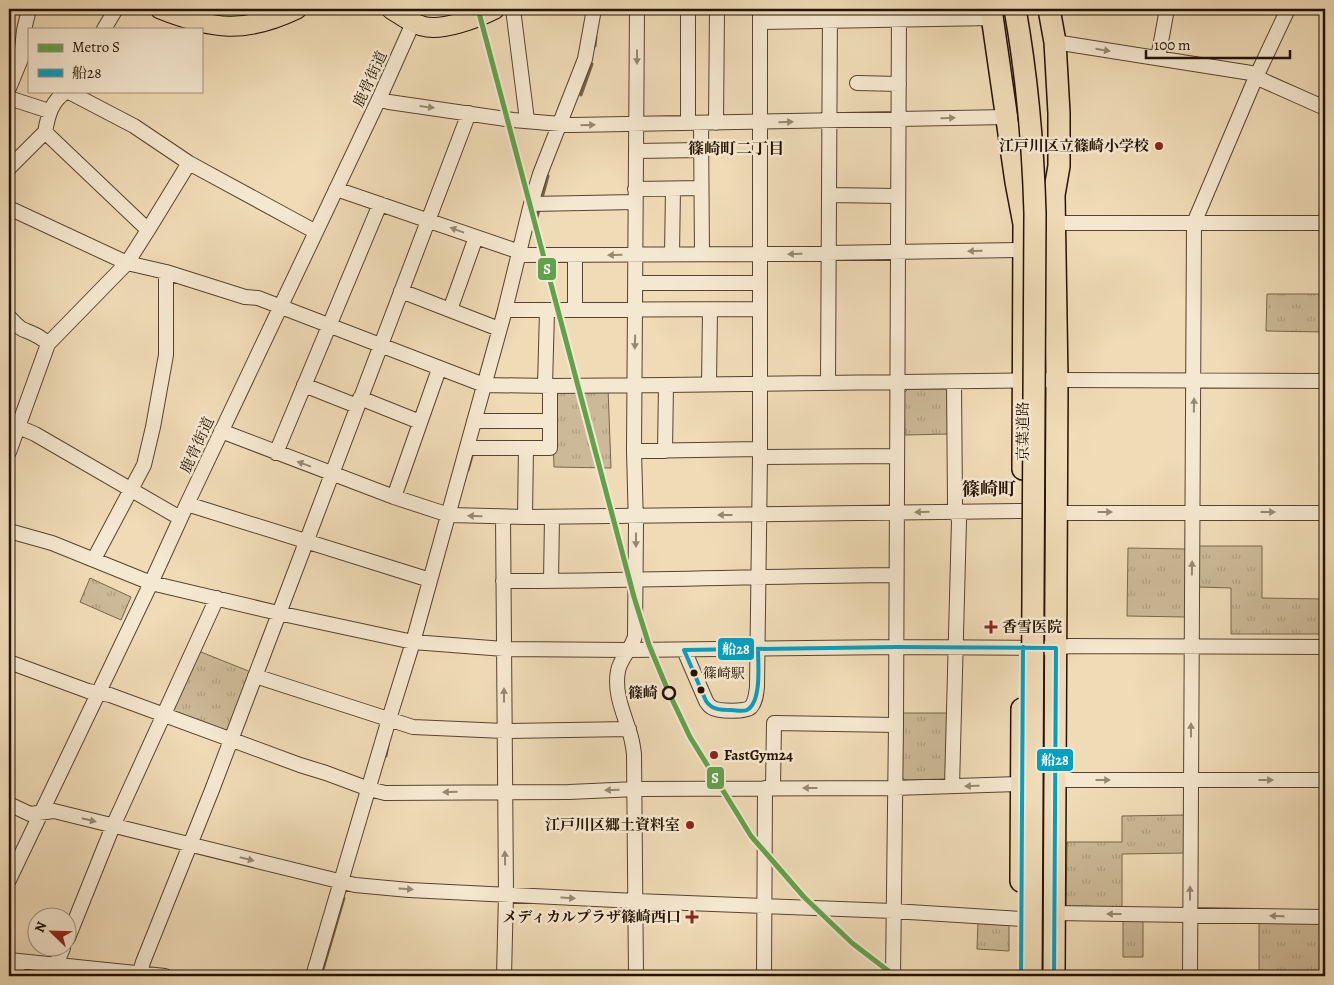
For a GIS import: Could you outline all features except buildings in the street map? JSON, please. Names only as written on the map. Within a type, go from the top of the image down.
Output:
[{"type":"highway","name":"京葉道路","points":[[1015,9],[1027,93],[1034,189],[1031,976]]},
{"type":"highway","name":"京葉道路","points":[[1028,9],[1040,111],[1046,203],[1043,976]]},
{"type":"highway","points":[[1038,9],[1049,90],[1055,222],[1057,380],[1054,976]]},
{"type":"highway","points":[[1049,9],[1055,42],[1059,114],[1059,166],[1054,194]]},
{"type":"highway","name":"京葉道路","points":[[996,12],[1007,117],[1024,224],[1021,976]]},
{"type":"highway","points":[[996,12],[1012,57],[1025,182],[1024,224]]},
{"type":"main road","points":[[160,9],[206,24],[236,27],[262,23],[297,9]]},
{"type":"main road","points":[[391,9],[413,23],[424,27],[450,25],[469,20],[495,9]]},
{"type":"street","points":[[9,88],[21,59],[24,30],[29,9]]},
{"type":"street","points":[[105,28],[116,9]]},
{"type":"street","points":[[513,9],[527,120]]},
{"type":"street","points":[[313,976],[389,719],[414,642],[505,310],[531,204],[540,174],[585,59],[594,9]]},
{"type":"street","points":[[636,976],[636,789],[634,754],[617,688],[619,665],[635,636],[634,385],[637,9]]},
{"type":"street","points":[[688,9],[694,123],[701,150],[702,254]]},
{"type":"street","points":[[716,123],[717,9]]},
{"type":"street","points":[[1158,58],[1167,9]]},
{"type":"street","points":[[1190,976],[1194,223],[1256,77],[1288,9]]},
{"type":"street","points":[[684,650],[708,705],[718,710],[742,710],[751,707],[756,697],[759,576],[760,15],[996,12]]},
{"type":"street","points":[[828,383],[830,14]]},
{"type":"street","points":[[893,976],[899,14]]},
{"type":"street","name":"鹿骨街道","points":[[9,878],[42,813],[151,583],[413,23]]},
{"type":"street","points":[[1055,42],[1251,73],[1325,108]]},
{"type":"street","points":[[857,83],[899,84]]},
{"type":"street","points":[[9,168],[45,132],[49,111],[65,92]]},
{"type":"street","points":[[69,92],[134,126],[189,163],[316,232]]},
{"type":"street","points":[[9,98],[49,111]]},
{"type":"street","points":[[379,99],[469,113],[572,125],[1007,117]]},
{"type":"street","points":[[140,975],[469,113]]},
{"type":"street","points":[[45,132],[148,230]]},
{"type":"street","points":[[636,151],[701,150]]},
{"type":"street","points":[[9,452],[13,424],[48,344],[127,263],[189,163]]},
{"type":"street","points":[[531,204],[635,196],[673,189],[701,188]]},
{"type":"street","points":[[336,189],[523,255],[898,253],[1023,250]]},
{"type":"street","points":[[672,254],[673,189]]},
{"type":"street","points":[[829,195],[898,196]]},
{"type":"street","points":[[276,453],[380,204]]},
{"type":"street","points":[[9,208],[127,263],[166,272],[246,297],[258,298],[484,385],[666,385],[1057,380],[1325,381]]},
{"type":"street","points":[[1055,222],[1325,223]]},
{"type":"street","points":[[450,310],[476,237]]},
{"type":"street","points":[[575,256],[575,310]]},
{"type":"street","points":[[94,559],[144,465],[166,354],[166,272]]},
{"type":"street","points":[[636,283],[760,283]]},
{"type":"street","points":[[401,291],[499,329]]},
{"type":"street","points":[[505,310],[760,310]]},
{"type":"street","points":[[709,384],[710,310]]},
{"type":"street","points":[[467,448],[550,448],[547,386],[547,311]]},
{"type":"street","points":[[9,318],[21,328],[31,332],[48,344]]},
{"type":"street","points":[[394,497],[440,369]]},
{"type":"street","points":[[952,786],[959,521],[955,504],[954,382]]},
{"type":"street","points":[[665,451],[666,385]]},
{"type":"street","points":[[304,386],[420,422]]},
{"type":"street","points":[[474,421],[550,421]]},
{"type":"street","points":[[13,424],[35,434],[180,518]]},
{"type":"street","points":[[221,432],[394,497],[449,515],[552,517],[1024,511]]},
{"type":"street","points":[[526,448],[526,517]]},
{"type":"street","points":[[634,451],[896,456]]},
{"type":"street","points":[[187,504],[430,580]]},
{"type":"street","points":[[1056,513],[1325,513]]},
{"type":"street","points":[[503,517],[506,894],[504,976]]},
{"type":"street","points":[[551,581],[552,517]]},
{"type":"street","points":[[9,531],[52,543],[151,583],[414,642],[504,649],[628,650],[896,647],[1056,648],[1070,646],[1325,648]]},
{"type":"street","points":[[503,581],[636,581],[759,576],[896,575]]},
{"type":"street","points":[[78,913],[113,826],[217,598]]},
{"type":"street","points":[[9,662],[88,691],[110,695],[368,789],[385,793],[569,792],[636,789],[894,788],[1021,784]]},
{"type":"street","points":[[255,676],[414,727],[504,731],[629,729]]},
{"type":"street","points":[[764,976],[763,906],[774,723],[896,725]]},
{"type":"street","points":[[1055,780],[1325,780]]},
{"type":"street","points":[[9,804],[30,814],[54,811],[340,883],[409,890],[893,911],[1021,919]]},
{"type":"street","points":[[1054,913],[1325,917]]},
{"type":"street","points":[[56,965],[59,958]]},
{"type":"street","points":[[17,976],[14,961],[165,976]]},
{"type":"green space","points":[[1267,294],[1324,294],[1323,332],[1266,331]]},
{"type":"green space","points":[[608,388],[611,468],[554,467],[551,389]]},
{"type":"green space","points":[[908,389],[946,389],[949,392],[949,434],[905,435],[904,393]]},
{"type":"green space","points":[[1199,546],[1262,546],[1262,598],[1322,599],[1322,634],[1231,634],[1231,588],[1199,587]]},
{"type":"green space","points":[[1128,548],[1187,549],[1186,617],[1127,616]]},
{"type":"green space","points":[[90,578],[131,597],[121,620],[80,602]]},
{"type":"green space","points":[[196,650],[251,672],[228,730],[224,733],[174,713],[171,704]]},
{"type":"green space","points":[[901,713],[949,713],[947,775],[945,779],[905,780],[901,776]]},
{"type":"green space","points":[[1186,815],[1186,853],[1122,854],[1122,907],[1066,906],[1067,842],[1122,842],[1122,816]]},
{"type":"green space","points":[[1123,918],[1143,918],[1143,957],[1123,957]]},
{"type":"green space","points":[[978,920],[1009,922],[1009,951],[977,949]]},
{"type":"green space","points":[[1259,920],[1321,923],[1320,976],[1259,976]]},
{"type":"waterway","points":[[595,46],[596,37]]},
{"type":"waterway","points":[[581,95],[592,64]]},
{"type":"waterway","points":[[542,198],[548,176]]},
{"type":"waterway","points":[[533,231],[539,210]]},
{"type":"waterway","points":[[468,470],[472,456]]},
{"type":"waterway","points":[[386,756],[388,745]]},
{"type":"waterway","points":[[321,976],[344,898]]},
{"type":"metro line","name":"S","points":[[478,9],[634,597],[649,645],[669,693],[690,737],[751,836],[804,897],[852,943],[895,976]]},
{"type":"transit line","name":"船28","points":[[758,649],[758,682],[752,706],[747,710],[741,711],[717,709],[708,704],[684,650],[896,647],[1056,648],[1054,976]]},
{"type":"transit line","name":"船28","points":[[1021,976],[1023,647]]},
{"type":"place","name":"江戸川区立篠崎小学校","points":[[1159,146]]},
{"type":"place","name":"香雪医院","points":[[991,627]]},
{"type":"place","name":"篠崎駅","points":[[694,673]]},
{"type":"place","name":"篠崎","points":[[669,693]]},
{"type":"place","name":"FastGym24","points":[[714,755]]},
{"type":"place","name":"江戸川区郷土資料室","points":[[690,825]]},
{"type":"place","name":"メディカルプラザ篠崎西口","points":[[692,917]]},
{"type":"district","name":"篠崎町二丁目","points":[[736,148]]},
{"type":"district","name":"篠崎町","points":[[989,489]]}]
